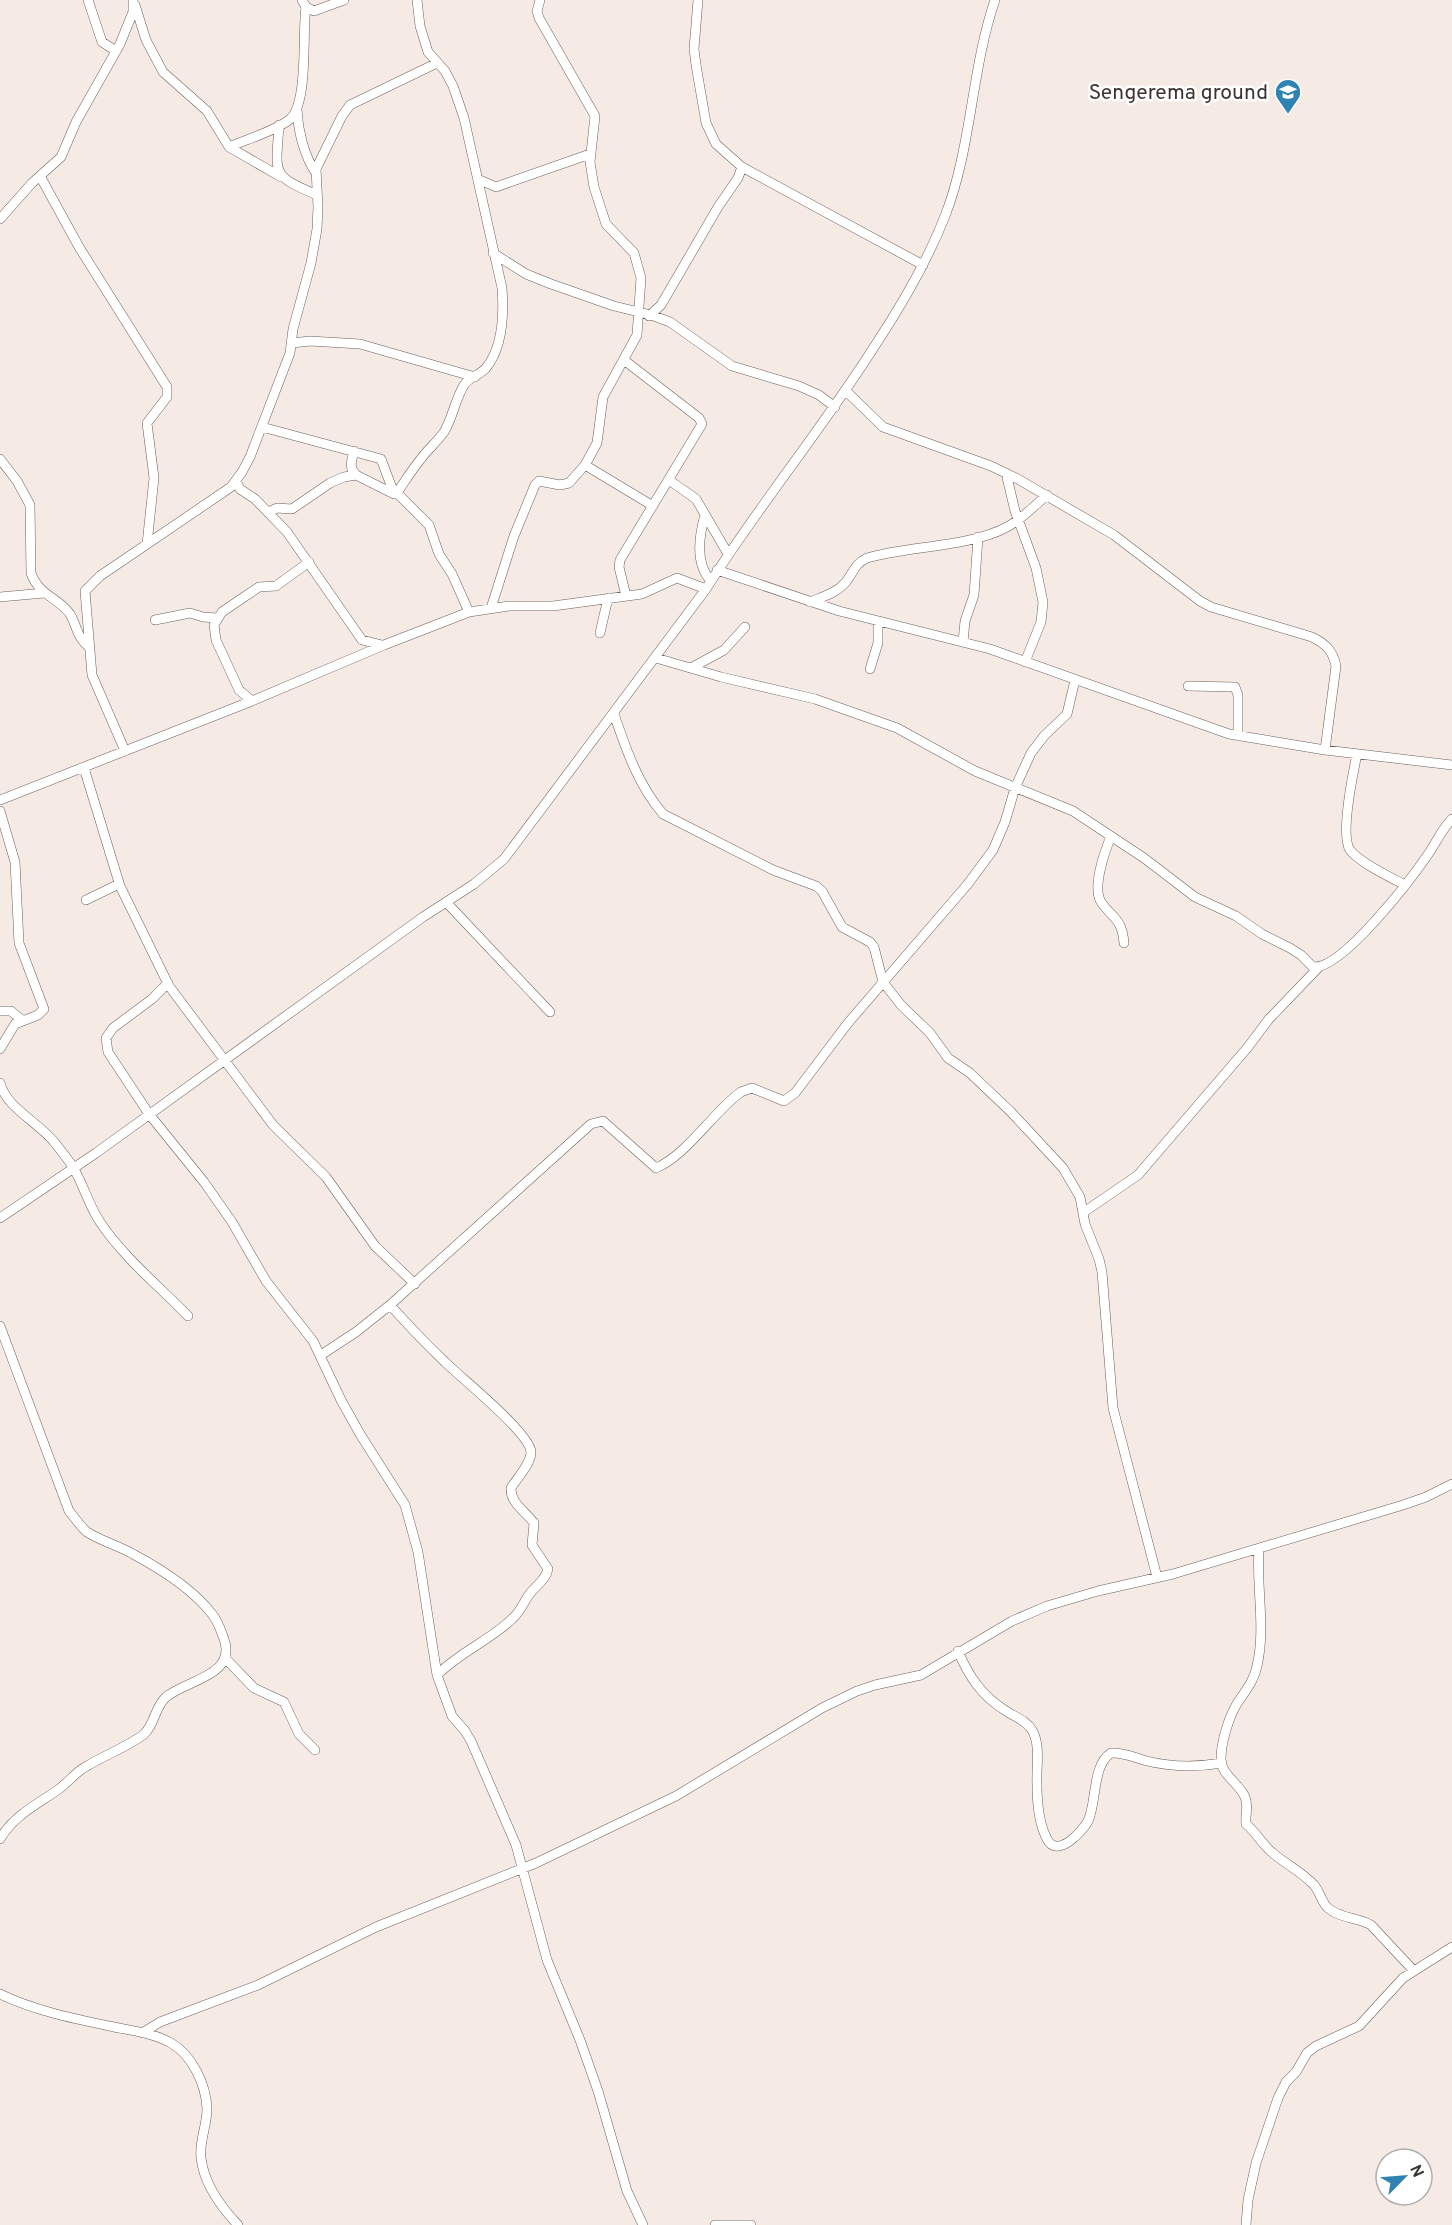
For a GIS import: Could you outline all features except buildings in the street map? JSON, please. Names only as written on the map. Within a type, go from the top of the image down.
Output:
[{"type":"street","points":[[88,0],[102,42],[116,51]]},
{"type":"street","points":[[0,219],[60,157],[76,122],[116,51],[133,12],[133,0],[146,40],[163,72],[207,111],[229,147],[289,183],[317,195]]},
{"type":"street","points":[[304,3],[314,11],[344,0]]},
{"type":"street","points":[[397,495],[451,419],[465,384],[485,369],[491,360],[502,326],[502,288],[480,180],[464,118],[453,86],[445,71],[428,52],[423,40],[417,13],[417,0]]},
{"type":"street","points":[[490,608],[511,544],[535,484],[539,481],[566,485],[585,465],[597,443],[603,397],[637,335],[639,318],[640,278],[637,261],[631,248],[606,224],[594,187],[590,154],[595,116],[539,18],[537,11],[540,0]]},
{"type":"street","points":[[698,0],[694,49],[706,123],[716,144],[742,167],[923,265]]},
{"type":"street","points":[[0,1218],[74,1168],[423,916],[484,878],[504,859],[656,658],[728,554],[846,392],[911,290],[946,214],[966,137],[981,49],[995,0]]},
{"type":"street","points":[[304,3],[304,63],[297,108],[298,128],[316,173]]},
{"type":"street","points":[[125,751],[92,675],[85,596],[87,587],[231,487],[236,481],[250,457],[292,343],[294,323],[311,263],[317,229],[316,173],[320,159],[350,105],[437,63]]},
{"type":"street","points":[[229,147],[279,125],[291,118],[297,108]]},
{"type":"street","points":[[279,125],[277,159],[281,177]]},
{"type":"street","points":[[480,180],[496,187],[590,154]]},
{"type":"street","points":[[494,253],[526,274],[543,281],[639,318],[651,315],[661,305],[718,207],[738,178],[742,167]]},
{"type":"street","points":[[40,176],[79,247],[168,387],[167,397],[147,423],[154,478],[147,544]]},
{"type":"street","points":[[651,315],[670,322],[732,366],[799,386],[819,395],[835,407]]},
{"type":"street","points":[[292,343],[310,341],[360,344],[475,377]]},
{"type":"street","points":[[624,360],[701,421],[702,427],[620,560],[619,567],[626,596]]},
{"type":"street","points":[[846,392],[883,427],[1006,473],[1047,495],[1114,535],[1211,608],[1323,642],[1334,657],[1336,666],[1325,750]]},
{"type":"street","points":[[262,427],[381,459],[389,483],[397,495],[429,525],[439,554],[452,573],[469,612]]},
{"type":"street","points":[[354,451],[350,465],[356,475],[397,495]]},
{"type":"street","points":[[0,459],[17,481],[30,506],[32,573],[38,588],[64,608],[70,615],[81,640],[89,646]]},
{"type":"street","points":[[585,465],[653,506]]},
{"type":"street","points":[[1006,473],[1018,520],[1036,568],[1043,602],[1041,622],[1025,662]]},
{"type":"street","points":[[268,512],[277,508],[292,509],[330,483],[356,475]]},
{"type":"street","points":[[669,480],[696,500],[728,554]]},
{"type":"street","points":[[236,481],[244,493],[255,499],[287,532],[362,640],[384,645]]},
{"type":"street","points":[[810,602],[838,589],[845,583],[857,564],[867,558],[978,537],[1006,528],[1047,495]]},
{"type":"street","points":[[705,515],[699,540],[703,570],[708,585]]},
{"type":"street","points":[[963,642],[966,621],[974,595],[978,537]]},
{"type":"street","points":[[252,701],[239,690],[216,640],[214,632],[217,618],[254,590],[259,587],[276,586],[309,562]]},
{"type":"street","points":[[717,570],[810,602],[963,642],[1025,662],[1192,723],[1238,735],[1325,750],[1452,765]]},
{"type":"street","points":[[0,800],[252,701],[469,612],[490,608],[554,606],[642,594],[677,578],[708,585]]},
{"type":"street","points":[[0,597],[44,593]]},
{"type":"street","points":[[600,633],[608,598]]},
{"type":"street","points":[[155,620],[189,613],[217,618]]},
{"type":"street","points":[[870,669],[878,643],[878,621]]},
{"type":"street","points":[[692,668],[724,650],[745,627]]},
{"type":"street","points":[[358,656],[362,640]]},
{"type":"street","points":[[656,658],[806,697],[908,733],[975,771],[1073,811],[1204,903],[1236,916],[1262,934],[1301,955],[1313,966],[1319,967]]},
{"type":"street","points":[[321,1355],[356,1332],[415,1284],[441,1257],[591,1124],[603,1121],[656,1168],[663,1166],[677,1154],[741,1092],[752,1089],[784,1101],[795,1093],[848,1023],[967,885],[993,850],[1015,788],[1035,746],[1066,714],[1075,680]]},
{"type":"street","points":[[1188,686],[1235,687],[1238,695],[1238,735]]},
{"type":"street","points":[[232,709],[239,690]]},
{"type":"street","points":[[614,714],[641,783],[650,799],[663,814],[773,870],[816,886],[822,891],[842,927],[870,942],[874,947],[883,982],[901,1005],[930,1033],[948,1058],[987,1089],[1052,1154],[1073,1184],[1102,1272],[1113,1407],[1157,1577]]},
{"type":"street","points":[[1357,754],[1351,787],[1347,844],[1356,856],[1405,885]]},
{"type":"street","points":[[84,768],[119,884],[128,907],[168,983],[273,1125],[326,1177],[375,1246],[415,1284]]},
{"type":"street","points":[[0,812],[15,862],[19,943],[44,1009],[38,1015],[22,1020],[9,1030],[0,1049]]},
{"type":"street","points":[[1084,1212],[1138,1175],[1248,1047],[1269,1019],[1319,967],[1337,958],[1378,917],[1430,852],[1440,833],[1452,819]]},
{"type":"street","points":[[1111,836],[1103,859],[1098,892],[1102,904],[1119,923],[1124,943]]},
{"type":"street","points":[[86,900],[119,884]]},
{"type":"street","points":[[446,902],[550,1012]]},
{"type":"street","points":[[168,983],[152,999],[113,1028],[106,1038],[108,1052],[149,1114],[204,1182],[232,1222],[266,1281],[305,1328],[360,1434],[405,1505],[418,1552],[437,1675],[452,1716],[471,1741],[516,1845],[547,1960],[591,2069],[627,2191],[644,2225]]},
{"type":"street","points":[[0,1011],[11,1011],[22,1020]]},
{"type":"street","points":[[0,1083],[4,1094],[52,1140],[74,1168],[89,1203],[101,1223],[126,1255],[188,1316]]},
{"type":"street","points":[[390,1305],[447,1365],[508,1421],[529,1445],[531,1456],[528,1464],[510,1493],[534,1523],[532,1545],[548,1569],[543,1580],[531,1592],[513,1619],[463,1653],[437,1675]]},
{"type":"street","points":[[0,1326],[69,1511],[88,1532],[135,1555],[178,1581],[217,1621],[226,1644],[225,1658],[213,1671],[167,1696],[157,1710],[148,1730],[133,1742],[74,1774],[59,1789],[37,1802],[19,1817],[0,1839]]},
{"type":"street","points":[[142,2033],[160,2022],[258,1985],[376,1927],[536,1863],[676,1796],[831,1703],[875,1685],[921,1675],[1011,1621],[1047,1606],[1259,1548],[1402,1505],[1426,1497],[1452,1484]]},
{"type":"street","points":[[1259,1548],[1258,1665],[1250,1687],[1235,1709],[1225,1740],[1222,1763],[1226,1773],[1245,1797],[1248,1806],[1246,1824],[1258,1834],[1271,1853],[1309,1880],[1330,1910],[1341,1916],[1365,1921],[1371,1925],[1414,1971]]},
{"type":"street","points":[[958,1651],[971,1680],[980,1690],[1006,1712],[1022,1720],[1032,1730],[1036,1739],[1036,1785],[1043,1826],[1050,1844],[1055,1846],[1067,1842],[1084,1827],[1093,1809],[1094,1788],[1104,1760],[1111,1753],[1126,1754],[1164,1764],[1197,1766],[1222,1763]]},
{"type":"street","points":[[225,1658],[254,1688],[284,1702],[299,1734],[315,1750]]},
{"type":"street","points":[[1246,2225],[1248,2200],[1256,2163],[1278,2098],[1286,2082],[1316,2046],[1359,2026],[1389,1991],[1414,1971],[1452,1947]]},
{"type":"street","points":[[0,1994],[27,2005],[163,2038],[184,2052],[193,2064],[207,2108],[201,2138],[203,2169],[216,2198],[238,2225]]},
{"type":"street","points":[[715,2225],[752,2225]]},
{"type":"place","name":"Sengerema ground","points":[[1288,115]]}]
